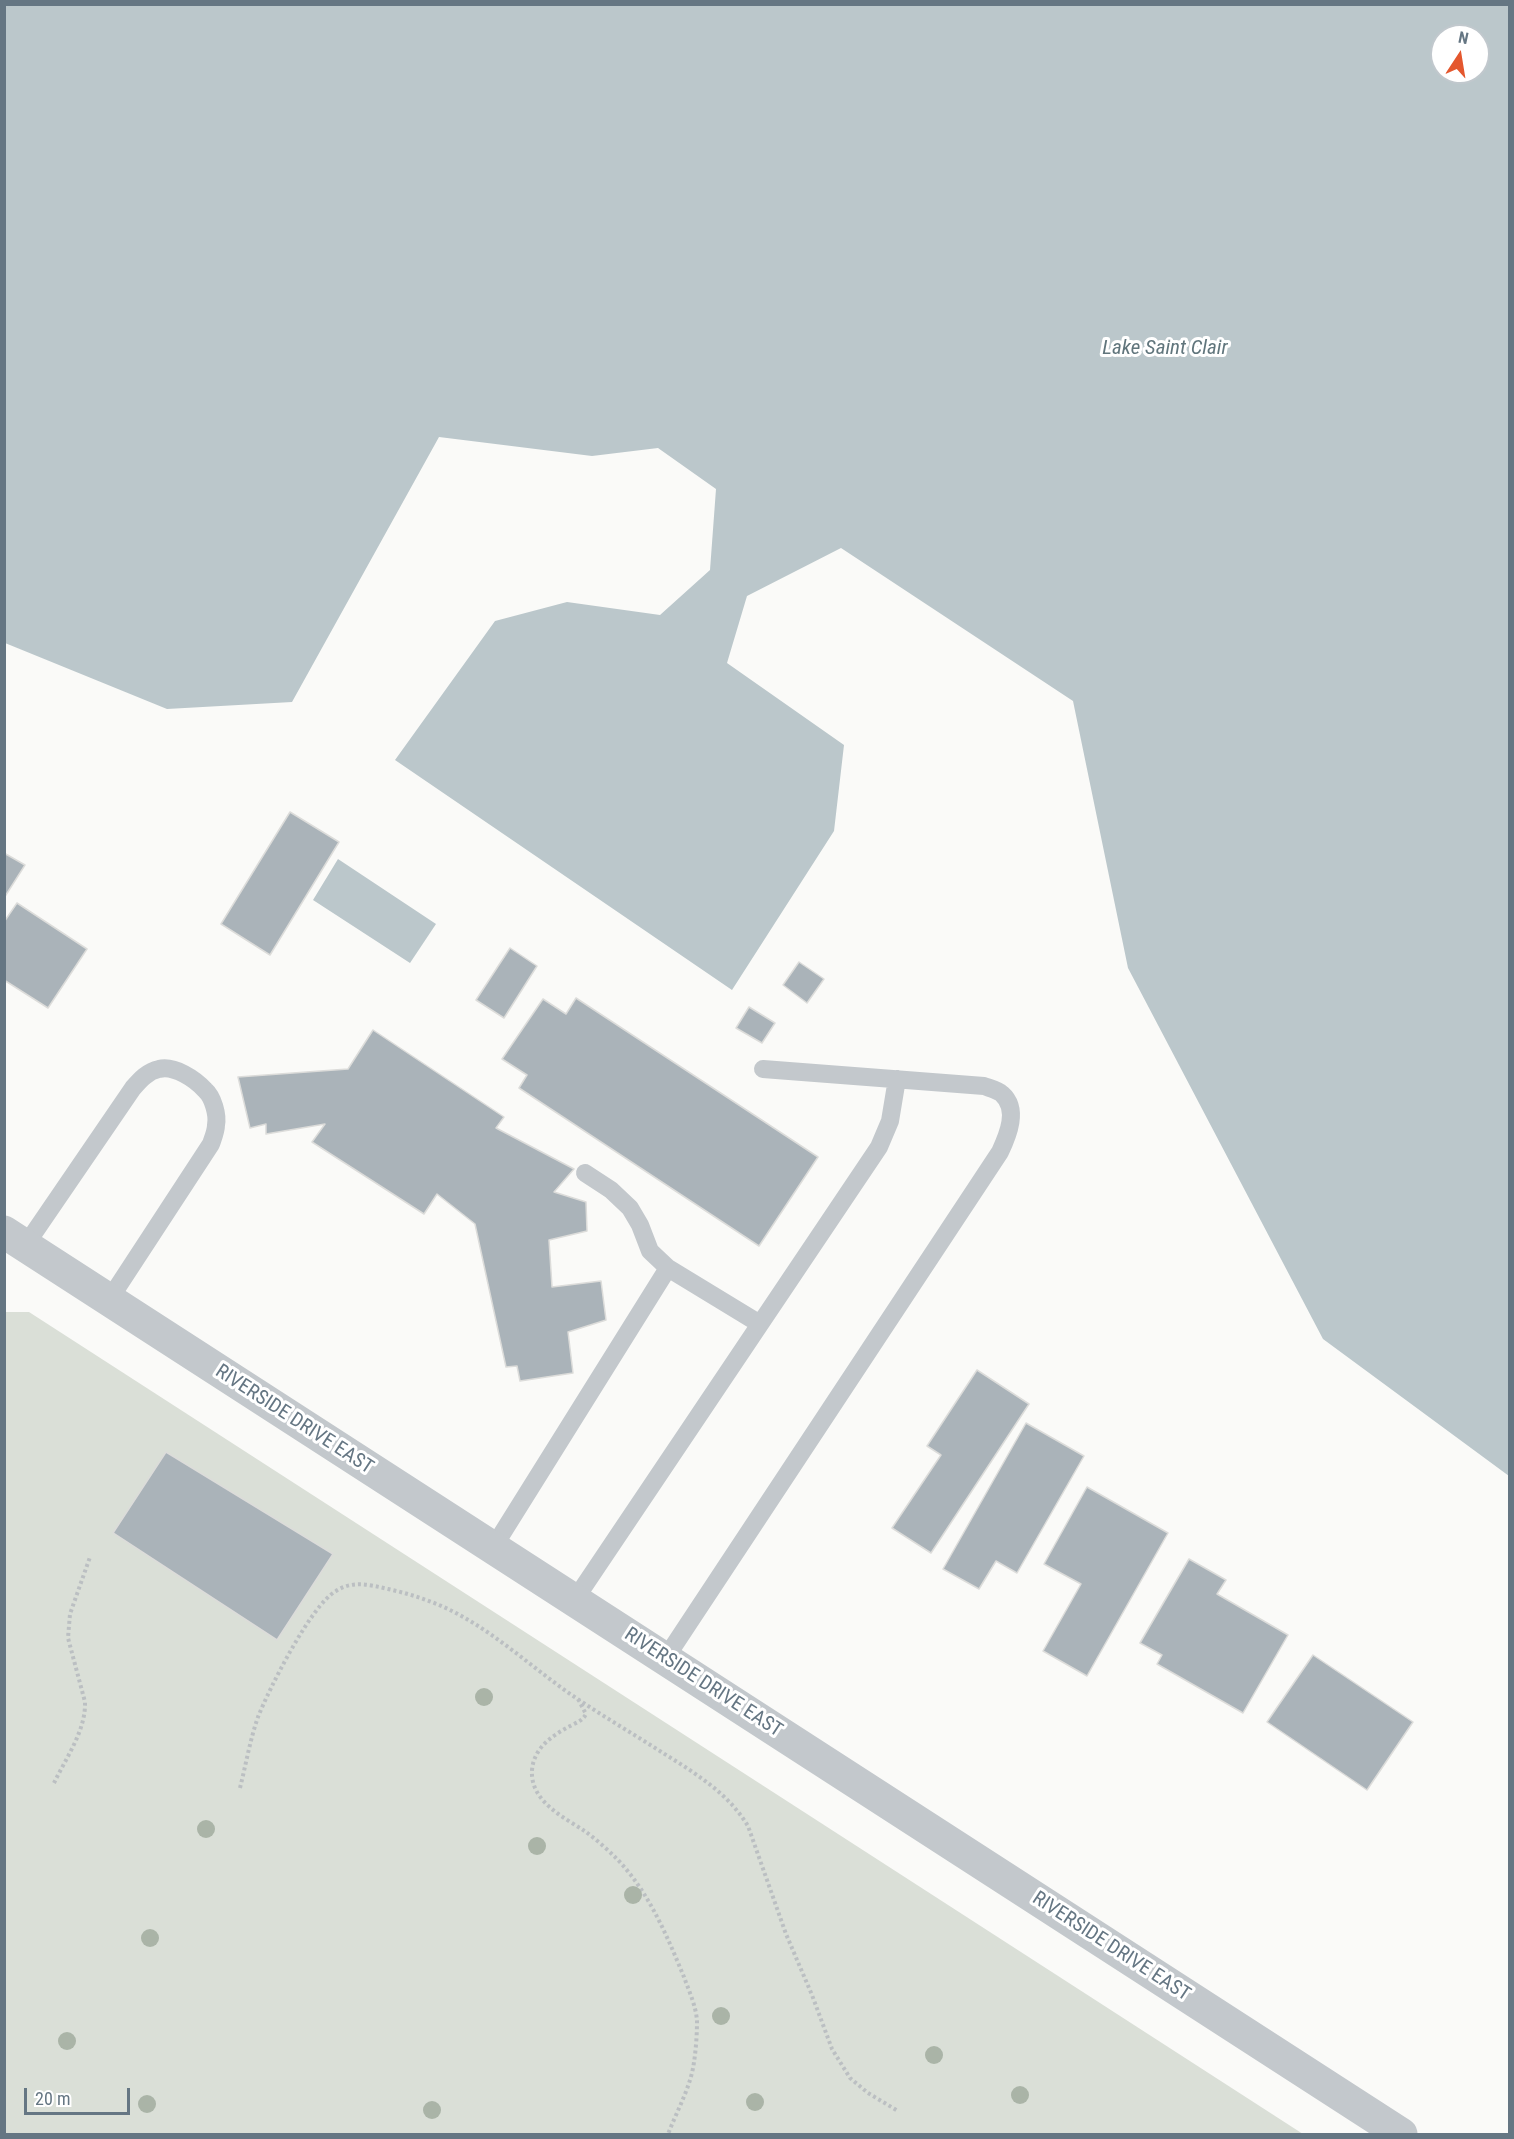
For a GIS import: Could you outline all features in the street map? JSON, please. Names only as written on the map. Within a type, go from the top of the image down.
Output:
[{"type":"street","name":"RIVERSIDE DRIVE EAST","points":[[15,1239],[1401,2134]]},
{"type":"lane","points":[[15,1239],[144,1076],[158,1069],[168,1068],[183,1073],[207,1090],[214,1107],[217,1125],[211,1144],[109,1300]]},
{"type":"lane","points":[[666,1659],[994,1162],[1009,1134],[1012,1110],[1002,1094],[984,1086],[763,1069]]},
{"type":"lane","points":[[574,1600],[879,1147],[890,1121],[897,1079]]},
{"type":"lane","points":[[585,1173],[611,1190],[630,1208],[640,1224],[650,1251],[668,1268],[760,1324]]},
{"type":"lane","points":[[493,1548],[668,1268]]},
{"type":"path","points":[[54,1783],[86,1712],[68,1638],[70,1614],[90,1557]]},
{"type":"path","points":[[240,1788],[258,1717],[303,1630],[323,1602],[335,1591],[363,1584],[415,1595],[464,1617],[577,1699],[709,1782],[741,1813],[748,1826],[786,1934],[832,2049],[850,2078],[868,2093],[898,2111]]},
{"type":"path","points":[[577,1699],[586,1714],[584,1719],[559,1732],[542,1746],[534,1762],[532,1780],[543,1800],[618,1859],[642,1890],[667,1936],[693,2002],[697,2020],[694,2063],[668,2134]]},
{"type":"shaded area","points":[[4,1312],[29,1312],[1303,2134],[5,2134]]},
{"type":"water","name":"Lake Saint Clair","points":[[4,5],[1509,5],[1509,1476],[1323,1339],[1128,968],[1073,701],[841,548],[747,596],[727,663],[844,745],[834,831],[732,990],[395,760],[495,621],[567,602],[660,615],[710,570],[716,489],[658,448],[592,456],[439,437],[292,702],[167,709],[5,643]]},
{"type":"water","points":[[338,859],[436,924],[410,963],[313,900]]},
{"type":"building","points":[[290,812],[339,842],[270,955],[221,924]]},
{"type":"building","points":[[4,853],[25,865],[4,898]]},
{"type":"building","points":[[17,903],[87,949],[48,1008],[4,980],[4,922]]},
{"type":"building","points":[[510,948],[537,966],[504,1018],[476,1000]]},
{"type":"building","points":[[799,962],[824,979],[807,1003],[783,985]]},
{"type":"building","points":[[576,998],[818,1157],[759,1246],[519,1088],[527,1075],[502,1059],[543,999],[566,1014]]},
{"type":"building","points":[[749,1007],[775,1023],[762,1043],[736,1028]]},
{"type":"building","points":[[373,1030],[504,1117],[496,1128],[574,1169],[554,1192],[586,1202],[587,1231],[549,1240],[552,1287],[601,1281],[606,1320],[568,1332],[573,1373],[520,1381],[517,1366],[506,1367],[475,1224],[437,1194],[424,1214],[312,1142],[325,1124],[266,1134],[266,1124],[250,1128],[238,1077],[348,1069]]},
{"type":"building","points":[[977,1370],[1029,1404],[931,1553],[892,1528],[941,1455],[927,1446]]},
{"type":"building","points":[[1026,1423],[1084,1456],[1017,1573],[996,1561],[979,1589],[943,1569]]},
{"type":"building","points":[[166,1452],[333,1554],[277,1640],[113,1533]]},
{"type":"building","points":[[1087,1487],[1168,1533],[1087,1676],[1043,1651],[1081,1584],[1044,1564]]},
{"type":"building","points":[[1189,1559],[1226,1580],[1217,1594],[1288,1635],[1243,1713],[1157,1664],[1162,1655],[1140,1643]]},
{"type":"building","points":[[1313,1655],[1413,1722],[1367,1790],[1267,1722]]}]
